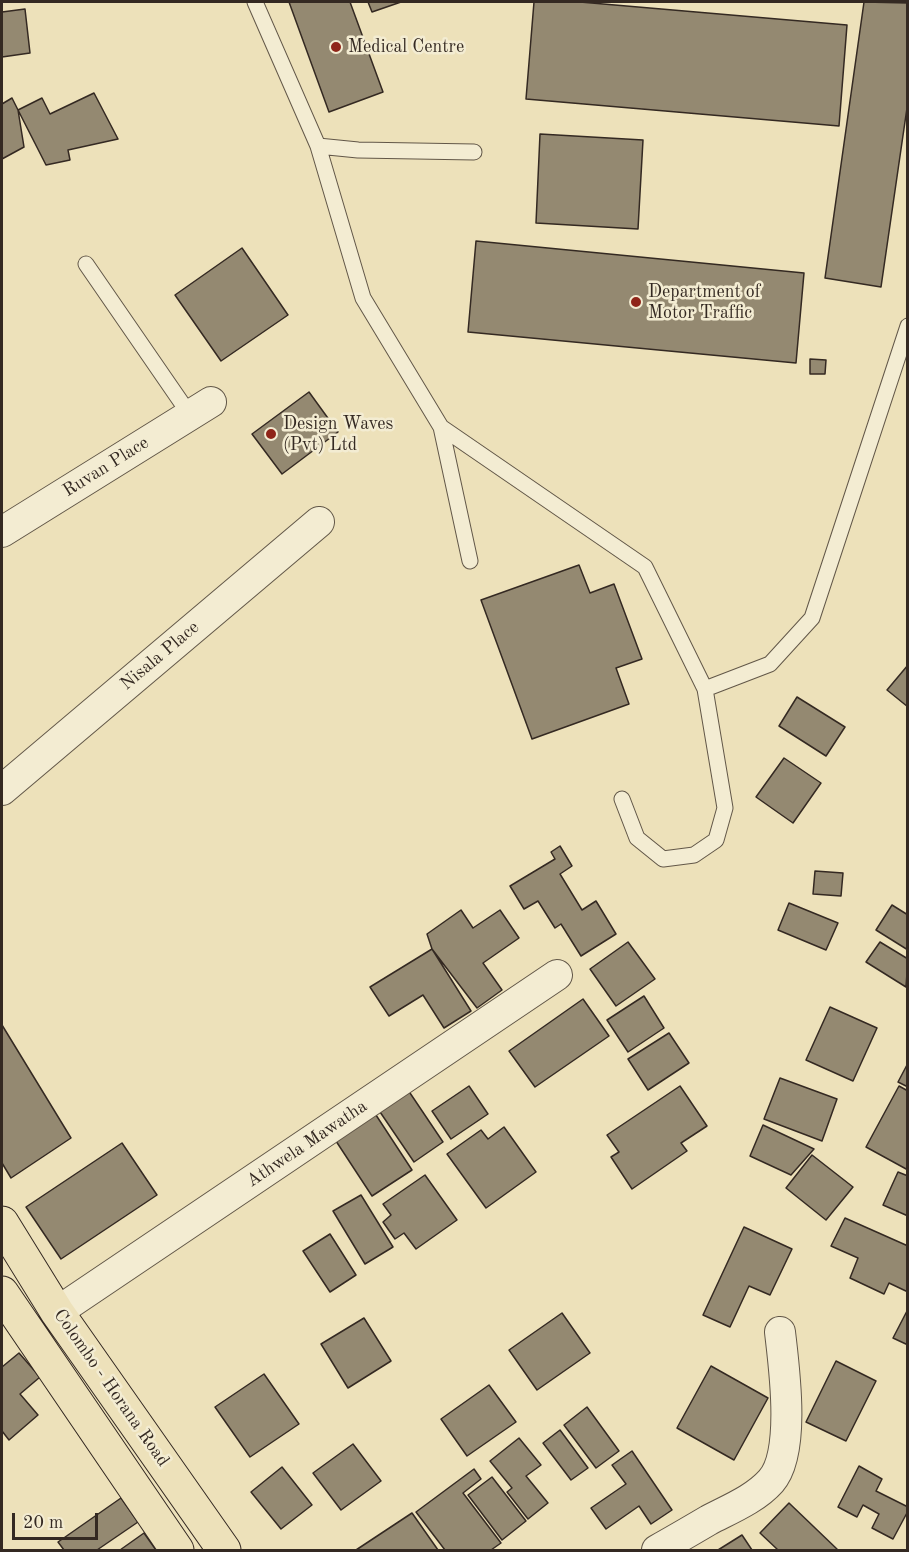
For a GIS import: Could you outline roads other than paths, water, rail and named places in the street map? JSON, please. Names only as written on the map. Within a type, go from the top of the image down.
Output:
[{"type":"main road","name":"Colombo - Horana Road","points":[[2,1223],[57,1312],[224,1551]]},
{"type":"main road","name":"Colombo - Horana Road","points":[[2,1293],[177,1551]]},
{"type":"street","name":"Ruvan Place","points":[[2,532],[201,409]]},
{"type":"street","name":"Nisala Place","points":[[2,790],[319,522]]},
{"type":"street","name":"Athwela Mawatha","points":[[57,1312],[557,975]]},
{"type":"street","points":[[657,1551],[754,1496],[772,1480],[781,1465],[787,1393],[780,1332]]},
{"type":"lane","points":[[255,2],[318,146],[363,298],[441,427],[470,561]]},
{"type":"lane","points":[[318,146],[358,150],[474,152]]},
{"type":"lane","points":[[86,264],[201,409]]},
{"type":"lane","points":[[705,689],[770,664],[812,618],[908,326]]},
{"type":"lane","points":[[441,427],[645,567],[705,689],[725,808],[716,840],[694,855],[663,859],[637,838],[622,799]]},
{"type":"place","name":"Medical Centre","points":[[336,47]]},
{"type":"place","name":"Department of Motor Traffic","points":[[636,302]]},
{"type":"place","name":"Design Waves (Pvt) Ltd","points":[[271,434]]}]
